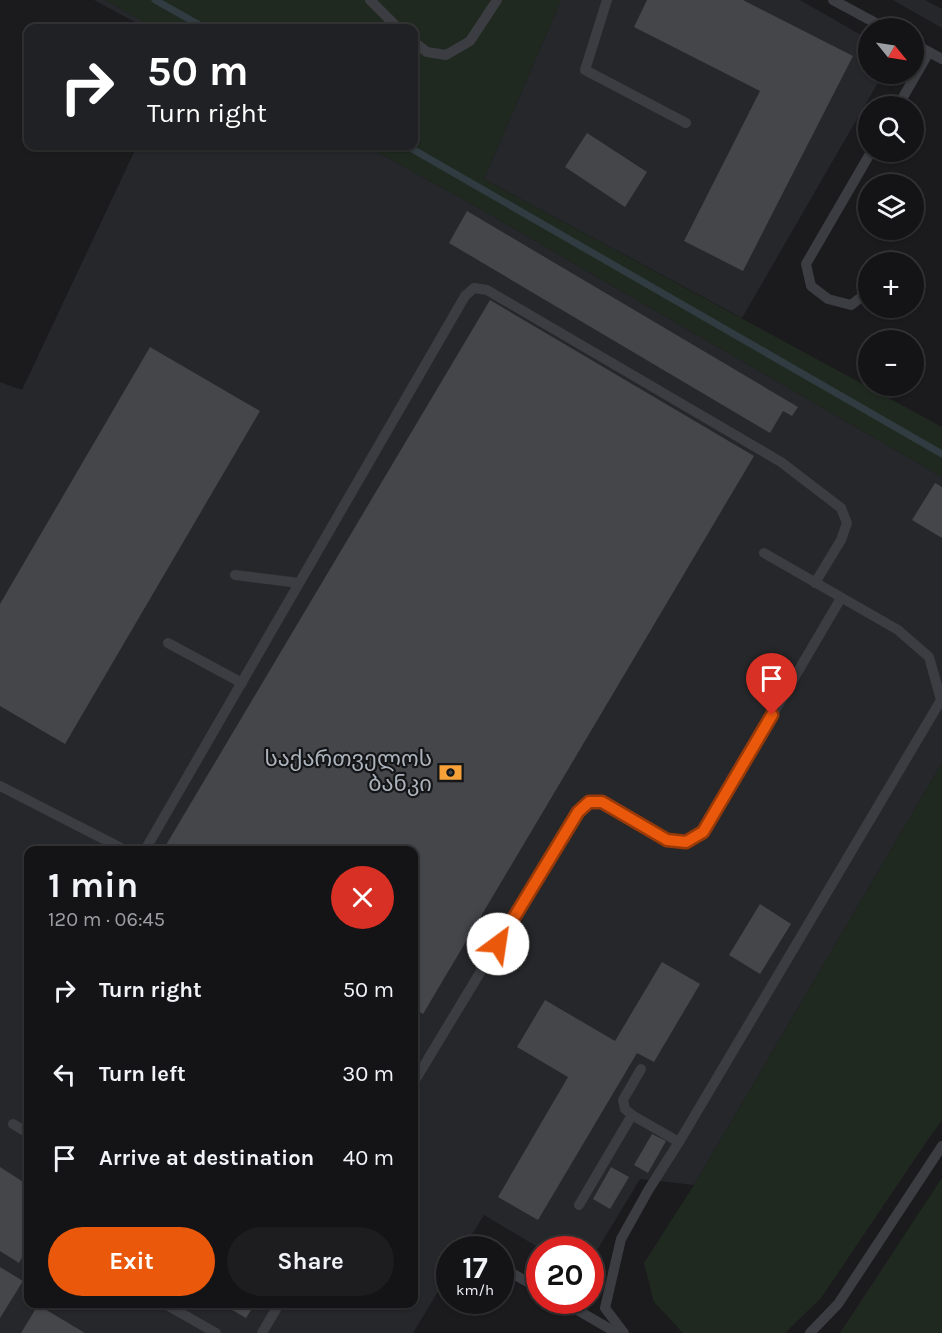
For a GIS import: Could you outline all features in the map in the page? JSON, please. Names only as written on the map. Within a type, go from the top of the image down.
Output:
[{"type":"lane","points":[[370,0],[394,24]]},
{"type":"lane","points":[[418,45],[427,52],[446,55],[470,41],[497,0]]},
{"type":"lane","points":[[607,0],[585,70],[686,123]]},
{"type":"lane","points":[[833,0],[866,18]]},
{"type":"lane","points":[[924,49],[942,59]]},
{"type":"lane","points":[[904,96],[929,52]]},
{"type":"lane","points":[[858,300],[851,305],[828,299],[811,286],[806,264],[865,162]]},
{"type":"lane","points":[[147,846],[465,296],[474,288],[487,290],[781,462],[841,508],[847,523],[841,540],[815,583]]},
{"type":"lane","points":[[624,1333],[605,1308],[621,1239],[941,700],[928,657],[898,630],[764,553]]},
{"type":"lane","points":[[235,575],[299,583]]},
{"type":"lane","points":[[418,1075],[578,812],[589,802],[602,802],[667,840],[686,842],[703,832],[842,598]]},
{"type":"lane","points":[[168,643],[242,683]]},
{"type":"lane","points":[[0,786],[117,846]]},
{"type":"lane","points":[[641,1069],[623,1100],[625,1109],[679,1142]]},
{"type":"lane","points":[[579,1205],[632,1115]]},
{"type":"lane","points":[[13,1124],[24,1131]]},
{"type":"lane","points":[[810,1333],[838,1304],[942,1146]]},
{"type":"lane","points":[[172,1308],[216,1333]]},
{"type":"lane","points":[[262,1333],[277,1308]]},
{"type":"lane","points":[[584,1314],[617,1333]]},
{"type":"shaded area","points":[[94,0],[105,0],[148,24],[139,24]]},
{"type":"shaded area","points":[[105,0],[561,0],[484,179],[858,382],[858,396],[885,396],[942,427],[942,477],[463,199],[373,150],[418,150],[418,24],[148,24]]},
{"type":"shaded area","points":[[561,0],[800,0],[858,33],[858,84],[877,84],[870,96],[858,96],[858,117],[742,318],[484,179]]},
{"type":"shaded area","points":[[893,0],[925,0],[942,9],[942,28]]},
{"type":"shaded area","points":[[135,150],[373,150],[463,199],[942,477],[942,763],[694,1185],[640,1179],[604,1239],[604,1236],[526,1236],[526,1240],[484,1215],[471,1236],[436,1236],[436,1295],[413,1333],[0,1333],[0,382],[22,390]]},
{"type":"shaded area","points":[[942,763],[942,1120],[821,1298],[785,1333],[683,1333],[654,1302],[644,1263],[694,1185]]},
{"type":"shaded area","points":[[942,1178],[942,1333],[840,1333]]},
{"type":"building","points":[[647,0],[743,0],[853,56],[743,271],[684,241],[760,91],[634,27]]},
{"type":"building","points":[[587,133],[647,172],[625,207],[565,167]]},
{"type":"building","points":[[467,211],[798,407],[792,416],[783,411],[770,433],[449,243]]},
{"type":"building","points":[[490,300],[754,456],[423,1014],[418,1011],[418,846],[165,846]]},
{"type":"building","points":[[150,347],[260,411],[65,744],[0,706],[0,604]]},
{"type":"building","points":[[935,483],[942,487],[942,538],[912,520]]},
{"type":"building","points":[[760,904],[791,924],[760,974],[729,955]]},
{"type":"building","points":[[662,962],[700,984],[654,1062],[637,1053],[538,1220],[498,1197],[568,1077],[517,1047],[545,1000],[615,1041]]},
{"type":"building","points":[[652,1134],[666,1141],[648,1173],[634,1165]]},
{"type":"building","points":[[0,1167],[24,1182],[24,1254],[19,1263],[0,1251]]},
{"type":"building","points":[[611,1167],[629,1177],[610,1209],[593,1199]]},
{"type":"building","points":[[0,1267],[23,1281],[0,1318]]},
{"type":"building","points":[[36,1308],[43,1308],[85,1333],[21,1333]]},
{"type":"building","points":[[229,1308],[252,1308],[246,1318]]},
{"type":"waterway","points":[[155,0],[198,24]]},
{"type":"waterway","points":[[414,150],[942,454]]},
{"type":"place","name":"საქართველოს ბანკი","points":[[450,772]]},
{"type":"route","points":[[498,944],[578,812],[589,802],[602,802],[667,840],[686,842],[703,832],[772,715]]}]
